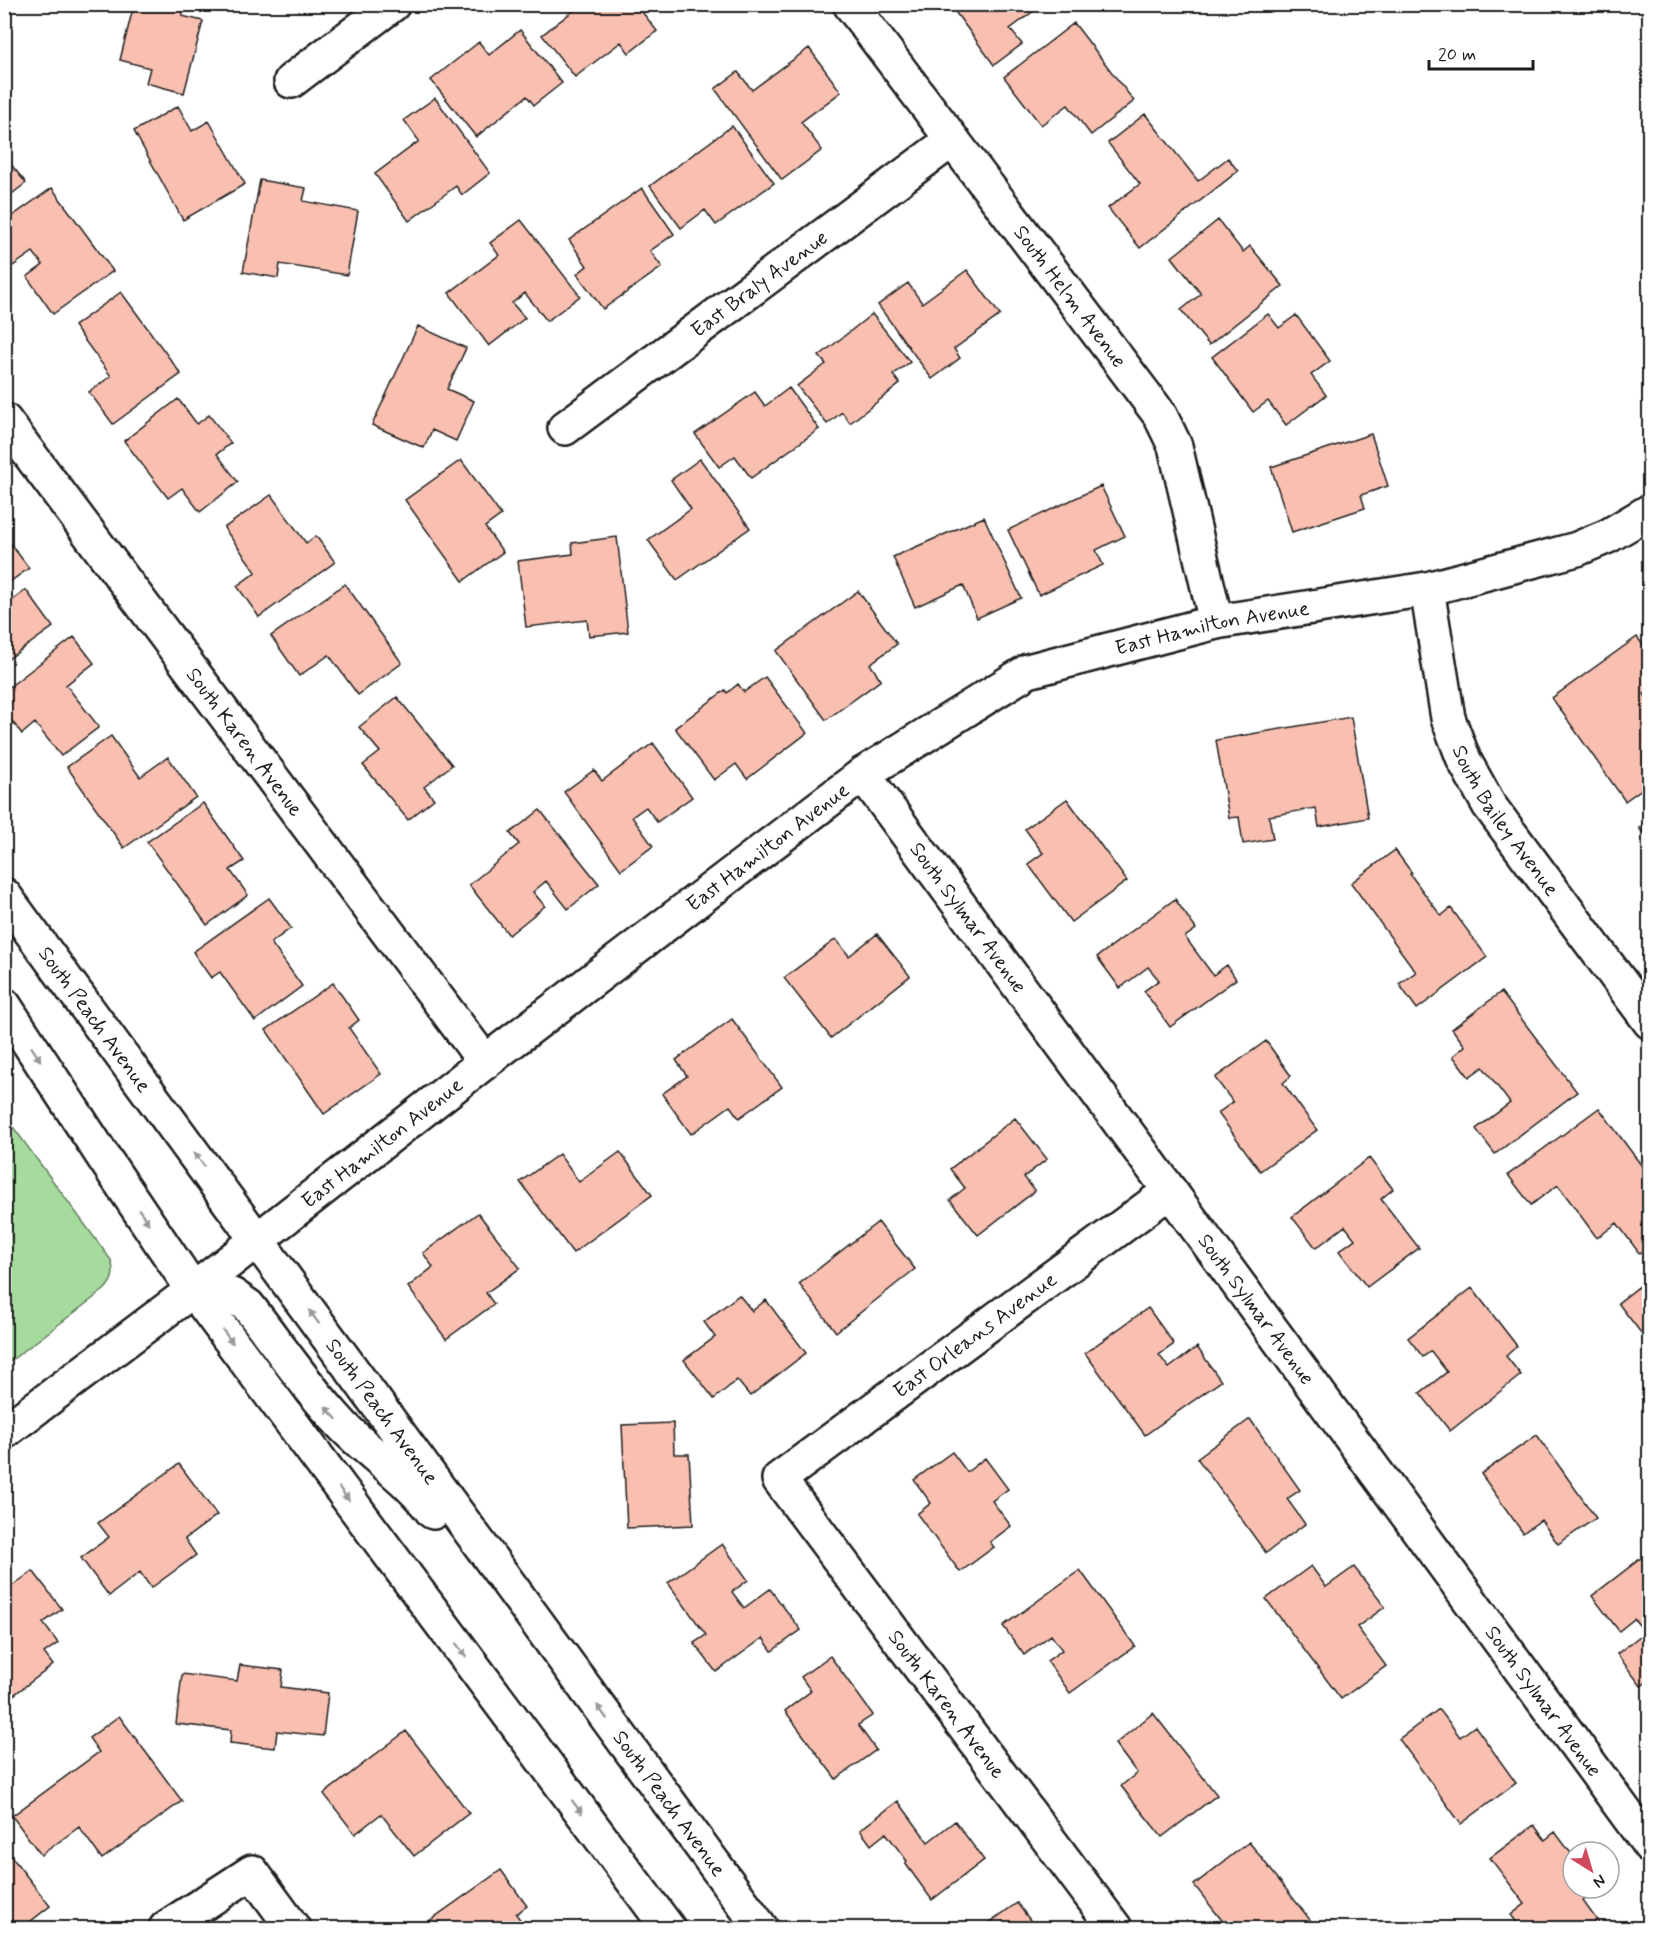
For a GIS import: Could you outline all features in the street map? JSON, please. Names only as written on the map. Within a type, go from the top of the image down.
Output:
[{"type":"street","points":[[291,81],[393,4]]},
{"type":"street","name":"South Helm Avenue","points":[[850,4],[1160,415],[1175,446],[1216,622]]},
{"type":"street","name":"East Braly Avenue","points":[[564,428],[952,140]]},
{"type":"street","name":"South Karen Avenue","points":[[4,420],[485,1062]]},
{"type":"street","name":"East Hamilton Avenue","points":[[4,1432],[193,1290],[485,1062],[862,774],[1028,670],[1216,622],[1427,589],[1577,549],[1608,536],[1650,511]]},
{"type":"street","name":"South Bailey Avenue","points":[[1427,589],[1449,718],[1464,760],[1489,805],[1650,1022]]},
{"type":"street","name":"South Sylmar Avenue","points":[[862,774],[1650,1846]]},
{"type":"street","name":"South Peach Avenue","points":[[4,895],[761,1929]]},
{"type":"street","points":[[4,1005],[193,1290],[668,1929]]},
{"type":"street","name":"East Orleans Avenue","points":[[779,1479],[1170,1191]]},
{"type":"street","points":[[193,1290],[232,1295],[248,1306],[327,1410],[419,1494],[458,1547],[519,1621],[584,1687]]},
{"type":"street","name":"South Karen Avenue","points":[[779,1479],[1115,1929]]},
{"type":"street","points":[[166,1929],[252,1872],[294,1929]]},
{"type":"green space","points":[[5,1116],[111,1260],[113,1273],[104,1290],[5,1365]]},
{"type":"building","points":[[134,4],[186,4],[182,16],[203,21],[184,93],[146,83],[150,68],[120,60]]},
{"type":"building","points":[[582,4],[636,4],[657,31],[629,53],[621,42],[575,77],[542,35]]},
{"type":"building","points":[[953,4],[1043,4],[1010,29],[1022,44],[994,65],[951,6]]},
{"type":"building","points":[[1074,23],[1134,101],[1091,135],[1068,105],[1041,125],[1004,77]]},
{"type":"building","points":[[520,30],[562,83],[534,105],[527,96],[476,137],[431,80],[479,42],[489,55]]},
{"type":"building","points":[[809,48],[841,92],[801,122],[822,150],[782,180],[715,89],[738,72],[752,90]]},
{"type":"building","points":[[435,98],[490,173],[462,195],[456,186],[409,221],[375,174],[419,141],[404,120]]},
{"type":"building","points":[[178,106],[192,131],[209,121],[245,184],[183,220],[134,131]]},
{"type":"building","points":[[1145,114],[1198,181],[1228,158],[1238,171],[1140,248],[1108,208],[1140,184],[1108,143]]},
{"type":"building","points":[[732,126],[774,183],[716,225],[705,210],[681,228],[650,186]]},
{"type":"building","points":[[4,156],[26,183],[4,200]]},
{"type":"building","points":[[260,180],[306,188],[303,201],[358,211],[347,275],[280,264],[278,278],[243,272]]},
{"type":"building","points":[[52,188],[113,271],[53,314],[27,277],[43,265],[33,252],[4,272],[4,222]]},
{"type":"building","points":[[642,188],[674,234],[650,251],[662,267],[603,309],[577,274],[587,266],[569,240]]},
{"type":"building","points":[[521,220],[580,296],[547,321],[525,293],[512,303],[525,318],[489,346],[449,293],[499,255],[490,243]]},
{"type":"building","points":[[1218,220],[1243,252],[1250,246],[1283,286],[1209,345],[1181,310],[1201,294],[1172,257]]},
{"type":"building","points":[[967,270],[1000,315],[954,349],[960,358],[932,379],[878,305],[908,283],[922,303]]},
{"type":"building","points":[[121,292],[181,374],[113,424],[89,392],[111,376],[74,326]]},
{"type":"building","points":[[872,314],[910,362],[893,375],[900,384],[850,423],[842,412],[827,424],[797,386],[826,364],[819,356]]},
{"type":"building","points":[[1268,314],[1279,328],[1296,315],[1330,361],[1311,375],[1326,395],[1286,425],[1268,401],[1253,412],[1212,357]]},
{"type":"building","points":[[418,326],[466,348],[447,389],[474,401],[456,441],[432,430],[424,448],[372,425]]},
{"type":"building","points":[[789,388],[819,429],[751,478],[735,456],[719,467],[695,434],[755,392],[765,406]]},
{"type":"building","points":[[178,399],[197,424],[209,415],[231,443],[217,454],[238,482],[200,512],[182,488],[168,498],[124,441]]},
{"type":"building","points":[[1371,434],[1388,486],[1361,495],[1365,508],[1292,532],[1271,467]]},
{"type":"building","points":[[700,459],[750,528],[677,580],[648,540],[691,509],[671,480]]},
{"type":"building","points":[[461,460],[501,515],[485,527],[503,552],[463,581],[405,500]]},
{"type":"building","points":[[1101,486],[1125,536],[1096,550],[1103,565],[1039,595],[1008,530]]},
{"type":"building","points":[[271,495],[306,543],[316,536],[335,562],[259,617],[237,586],[256,572],[224,528]]},
{"type":"building","points":[[984,517],[1021,598],[977,618],[963,585],[915,607],[893,557]]},
{"type":"building","points":[[4,535],[29,568],[4,586]]},
{"type":"building","points":[[617,537],[628,632],[589,636],[587,620],[526,627],[518,561],[573,554],[572,543]]},
{"type":"building","points":[[345,584],[402,663],[358,695],[329,655],[299,676],[271,636]]},
{"type":"building","points":[[26,590],[53,627],[4,662],[4,595],[10,602]]},
{"type":"building","points":[[858,591],[897,644],[870,664],[881,680],[826,720],[776,651]]},
{"type":"building","points":[[74,637],[94,663],[66,685],[99,727],[61,756],[35,723],[22,734],[4,711],[4,691]]},
{"type":"building","points":[[1637,637],[1650,654],[1650,690],[1644,694],[1650,703],[1650,783],[1625,801],[1552,698]]},
{"type":"building","points":[[765,677],[807,733],[747,779],[736,764],[714,780],[675,728],[725,690],[727,693],[738,684],[744,692]]},
{"type":"building","points":[[397,697],[452,765],[424,787],[434,799],[408,820],[363,765],[380,752],[359,727]]},
{"type":"building","points":[[1351,717],[1368,818],[1319,827],[1316,808],[1269,816],[1273,839],[1243,844],[1239,817],[1229,818],[1216,740]]},
{"type":"building","points":[[111,736],[140,777],[168,757],[196,797],[124,848],[67,767]]},
{"type":"building","points":[[653,743],[692,797],[657,822],[646,807],[632,817],[653,846],[621,870],[564,792],[594,770],[602,781]]},
{"type":"building","points":[[1067,799],[1127,881],[1071,922],[1028,864],[1043,853],[1025,829]]},
{"type":"building","points":[[203,803],[244,861],[230,870],[248,895],[207,925],[147,842]]},
{"type":"building","points":[[540,810],[599,884],[568,909],[546,881],[533,892],[545,906],[509,935],[469,885],[519,844],[510,833]]},
{"type":"building","points":[[1650,820],[1650,843],[1639,828]]},
{"type":"building","points":[[1395,850],[1441,916],[1451,908],[1487,957],[1417,1009],[1399,984],[1416,972],[1351,883]]},
{"type":"building","points":[[269,898],[291,928],[271,943],[302,986],[255,1021],[220,972],[211,978],[193,952]]},
{"type":"building","points":[[1175,899],[1196,929],[1185,937],[1213,975],[1227,965],[1236,979],[1170,1027],[1144,991],[1159,980],[1148,967],[1120,988],[1097,957]]},
{"type":"building","points":[[877,934],[910,976],[831,1038],[784,978],[836,939],[849,956]]},
{"type":"building","points":[[333,983],[359,1020],[349,1028],[381,1074],[324,1114],[266,1030]]},
{"type":"building","points":[[1501,992],[1577,1092],[1495,1154],[1476,1129],[1510,1103],[1483,1067],[1469,1077],[1453,1056],[1465,1046],[1452,1029]]},
{"type":"building","points":[[732,1019],[782,1087],[739,1118],[730,1106],[691,1134],[662,1094],[687,1076],[676,1060]]},
{"type":"building","points":[[1266,1041],[1291,1076],[1283,1083],[1317,1130],[1260,1171],[1218,1113],[1233,1102],[1215,1078]]},
{"type":"building","points":[[1599,1108],[1650,1177],[1650,1245],[1639,1253],[1617,1223],[1597,1238],[1558,1185],[1531,1205],[1508,1175]]},
{"type":"building","points":[[1015,1118],[1047,1159],[1024,1177],[1035,1191],[978,1235],[950,1200],[965,1188],[950,1169]]},
{"type":"building","points":[[620,1152],[652,1195],[573,1253],[520,1182],[559,1154],[579,1182]]},
{"type":"building","points":[[1369,1158],[1393,1189],[1381,1199],[1419,1248],[1367,1287],[1339,1251],[1355,1239],[1345,1226],[1316,1248],[1292,1217]]},
{"type":"building","points":[[478,1213],[520,1268],[486,1293],[494,1304],[446,1339],[408,1287],[433,1267],[423,1253]]},
{"type":"building","points":[[878,1222],[915,1269],[836,1332],[799,1284]]},
{"type":"building","points":[[1650,1278],[1650,1341],[1648,1342],[1618,1303]]},
{"type":"building","points":[[1472,1288],[1517,1346],[1506,1356],[1521,1375],[1450,1431],[1420,1393],[1447,1372],[1431,1351],[1423,1357],[1408,1338]]},
{"type":"building","points":[[739,1295],[752,1311],[766,1300],[806,1353],[750,1396],[737,1380],[714,1399],[684,1360],[715,1337],[704,1322]]},
{"type":"building","points":[[1148,1308],[1174,1344],[1159,1355],[1169,1368],[1197,1347],[1221,1381],[1145,1435],[1085,1353]]},
{"type":"building","points":[[1250,1419],[1300,1490],[1287,1499],[1305,1524],[1266,1553],[1197,1458]]},
{"type":"building","points":[[673,1423],[674,1454],[689,1454],[693,1525],[627,1528],[622,1425]]},
{"type":"building","points":[[1537,1435],[1596,1518],[1558,1544],[1541,1520],[1523,1533],[1481,1474]]},
{"type":"building","points":[[952,1452],[967,1472],[985,1458],[1008,1489],[992,1501],[1011,1526],[990,1542],[994,1547],[960,1572],[917,1514],[931,1503],[914,1480]]},
{"type":"building","points":[[179,1464],[217,1515],[185,1539],[196,1555],[151,1588],[140,1572],[109,1596],[81,1558],[109,1537],[98,1523]]},
{"type":"building","points":[[722,1544],[748,1580],[732,1592],[744,1608],[770,1589],[801,1630],[772,1651],[763,1638],[716,1672],[694,1643],[706,1635],[668,1583]]},
{"type":"building","points":[[1645,1555],[1650,1560],[1650,1680],[1641,1686],[1617,1654],[1645,1632],[1634,1619],[1619,1631],[1592,1596]]},
{"type":"building","points":[[1311,1566],[1326,1587],[1354,1567],[1385,1607],[1357,1627],[1386,1666],[1341,1699],[1266,1599]]},
{"type":"building","points":[[1080,1570],[1135,1646],[1070,1693],[1047,1661],[1062,1650],[1051,1635],[1024,1655],[1003,1626]]},
{"type":"building","points":[[33,1571],[62,1609],[43,1623],[58,1643],[44,1653],[53,1665],[7,1700],[4,1697],[4,1592]]},
{"type":"building","points":[[830,1656],[873,1715],[858,1725],[876,1750],[836,1779],[785,1711],[811,1691],[801,1677]]},
{"type":"building","points":[[240,1665],[283,1670],[281,1687],[328,1693],[323,1736],[277,1731],[275,1748],[230,1743],[231,1730],[176,1724],[182,1674],[237,1681]]},
{"type":"building","points":[[1439,1709],[1460,1737],[1475,1726],[1516,1783],[1461,1824],[1399,1739]]},
{"type":"building","points":[[1153,1713],[1217,1795],[1162,1837],[1121,1786],[1137,1773],[1115,1744]]},
{"type":"building","points":[[119,1716],[182,1801],[102,1859],[79,1827],[41,1855],[12,1816],[99,1752],[89,1738]]},
{"type":"building","points":[[406,1731],[469,1813],[414,1856],[381,1814],[355,1834],[324,1794]]},
{"type":"building","points":[[898,1801],[928,1842],[955,1821],[984,1860],[932,1900],[886,1833],[871,1845],[860,1830]]},
{"type":"building","points":[[1534,1825],[1545,1840],[1555,1832],[1561,1840],[1561,1900],[1584,1900],[1601,1926],[1597,1928],[1521,1928],[1511,1915],[1525,1904],[1490,1858]]},
{"type":"building","points":[[1249,1842],[1311,1921],[1302,1928],[1228,1928],[1194,1885]]},
{"type":"building","points":[[11,1856],[50,1906],[22,1928],[4,1928],[4,1861]]},
{"type":"building","points":[[501,1870],[527,1906],[516,1914],[526,1928],[428,1928],[425,1924]]},
{"type":"building","points":[[1017,1903],[1036,1928],[982,1928]]}]
